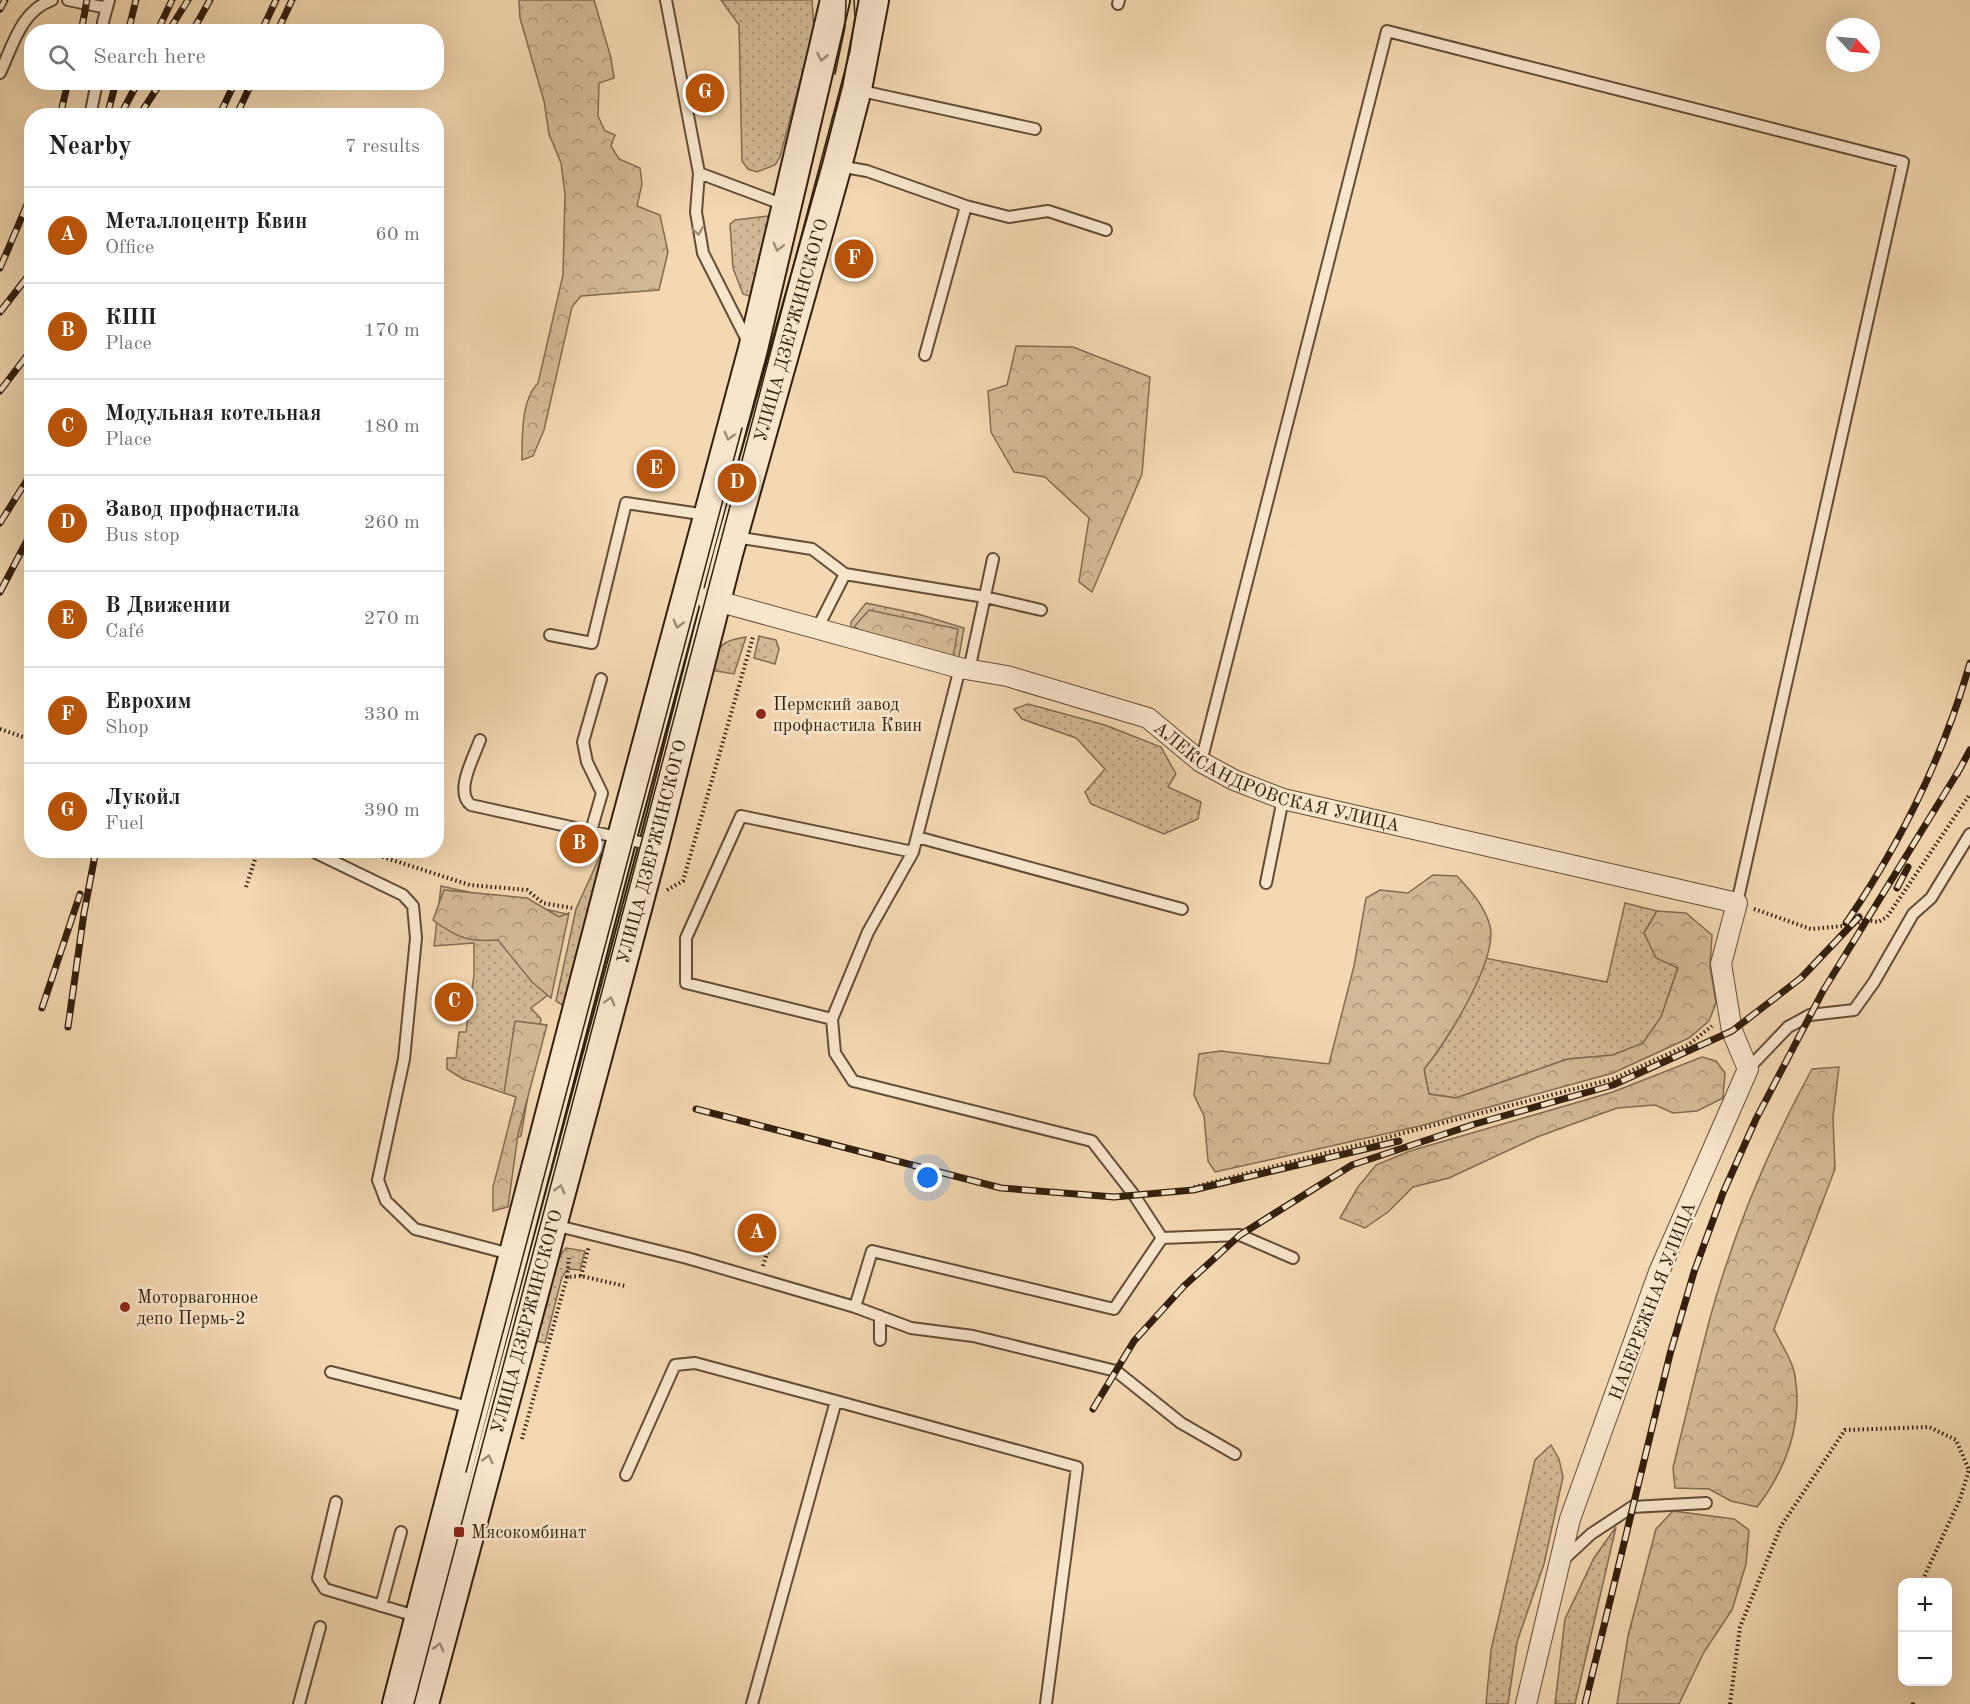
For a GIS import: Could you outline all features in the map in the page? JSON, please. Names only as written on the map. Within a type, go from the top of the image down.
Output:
[{"type":"main road","name":"УЛИЦА ДЗЕРЖИНСКОГО","points":[[424,1704],[538,1221],[622,837],[753,349],[835,0]]},
{"type":"main road","name":"УЛИЦА ДЗЕРЖИНСКОГО","points":[[397,1704],[514,1255],[538,1221],[654,845],[733,536],[837,166],[857,89],[874,0]]},
{"type":"street","name":"АЛЕКСАНДРОВСКАЯ УЛИЦА","points":[[686,594],[716,600],[964,669],[1007,676],[1148,718],[1202,762],[1234,780],[1283,799],[1737,903]]},
{"type":"street","points":[[1737,903],[1721,964],[1732,1030],[1748,1069]]},
{"type":"street","name":"НАБЕРЕЖНАЯ УЛИЦА","points":[[1526,1704],[1562,1561],[1570,1519],[1659,1272],[1748,1069]]},
{"type":"lane","points":[[0,73],[24,20],[40,4],[52,0]]},
{"type":"lane","points":[[68,0],[108,4],[105,24]]},
{"type":"lane","points":[[666,0],[699,173],[696,212],[703,254],[753,349]]},
{"type":"lane","points":[[1202,762],[1387,32],[1903,162],[1737,903]]},
{"type":"lane","points":[[857,89],[1035,129]]},
{"type":"lane","points":[[92,108],[95,90]]},
{"type":"lane","points":[[837,166],[867,171],[966,206],[1009,217],[1048,212],[1106,230]]},
{"type":"lane","points":[[699,173],[788,206]]},
{"type":"lane","points":[[926,355],[966,206]]},
{"type":"lane","points":[[550,635],[592,643],[626,503],[708,515]]},
{"type":"lane","points":[[733,536],[812,549],[845,574],[985,597],[1041,610]]},
{"type":"lane","points":[[993,559],[985,597],[913,852],[868,932],[832,1019],[835,1053],[853,1081],[1092,1141],[1134,1195],[1162,1238]]},
{"type":"lane","points":[[817,629],[845,574]]},
{"type":"lane","points":[[591,831],[602,793],[587,762],[583,742],[602,680]]},
{"type":"lane","points":[[480,740],[463,789],[467,802],[482,808],[654,845]]},
{"type":"lane","points":[[1266,883],[1283,799]]},
{"type":"lane","points":[[832,1019],[686,983],[686,938],[741,816],[913,852]]},
{"type":"lane","points":[[1748,1069],[1788,1027],[1810,1015],[1854,1010],[1874,982],[1913,914],[1930,898],[1970,834]]},
{"type":"lane","points":[[917,837],[1182,909]]},
{"type":"lane","points":[[327,858],[403,895],[413,906],[416,938],[404,1059],[378,1180],[386,1201],[415,1229],[514,1255]]},
{"type":"lane","points":[[538,1221],[759,1279],[855,1307],[911,1328],[973,1336],[1116,1371],[1181,1423],[1235,1454]]},
{"type":"lane","points":[[1162,1238],[1240,1235],[1293,1258]]},
{"type":"lane","points":[[855,1307],[872,1251],[1114,1310],[1162,1238]]},
{"type":"lane","points":[[880,1316],[880,1340]]},
{"type":"lane","points":[[626,1475],[675,1365],[695,1363],[1077,1467],[1046,1704]]},
{"type":"lane","points":[[331,1372],[474,1408]]},
{"type":"lane","points":[[752,1704],[836,1401]]},
{"type":"lane","points":[[336,1502],[318,1578],[325,1589],[420,1617]]},
{"type":"lane","points":[[1562,1561],[1591,1534],[1632,1507],[1706,1503]]},
{"type":"lane","points":[[381,1606],[401,1532]]},
{"type":"lane","points":[[298,1704],[321,1627]]},
{"type":"path","points":[[663,892],[683,881],[753,637]]},
{"type":"path","points":[[0,729],[24,737]]},
{"type":"path","points":[[1737,903],[1811,929],[1853,925],[1865,920],[1878,922],[1887,917],[1970,794]]},
{"type":"path","points":[[246,887],[255,858]]},
{"type":"path","points":[[383,858],[470,885],[526,890],[543,903],[572,908]]},
{"type":"path","points":[[1194,1187],[1613,1079],[1689,1045],[1729,1012]]},
{"type":"path","points":[[581,1276],[589,1247]]},
{"type":"path","points":[[759,1279],[769,1247]]},
{"type":"path","points":[[522,1439],[567,1276],[581,1276],[625,1286]]},
{"type":"path","points":[[1730,1704],[1740,1627],[1781,1527],[1845,1430],[1929,1427],[1956,1440],[1970,1470],[1960,1499],[1924,1577]]},
{"type":"green space","points":[[519,0],[594,0],[611,58],[614,78],[599,83],[598,116],[605,131],[615,135],[611,146],[619,159],[640,168],[642,184],[637,206],[660,215],[668,252],[659,290],[581,296],[572,307],[544,430],[533,456],[522,460],[525,409],[532,390],[538,383],[563,275],[565,194],[561,163],[549,134],[544,101],[520,18]]},
{"type":"green space","points":[[721,0],[812,0],[814,28],[780,157],[775,165],[757,172],[748,169],[742,161],[739,25]]},
{"type":"green space","points":[[768,216],[768,232],[755,294],[749,296],[743,294],[733,268],[730,224],[735,220]]},
{"type":"green space","points":[[1016,346],[1073,347],[1150,377],[1142,474],[1092,592],[1079,582],[1089,518],[1045,477],[1014,472],[991,432],[988,391],[1007,385]]},
{"type":"green space","points":[[866,603],[918,614],[964,628],[958,662],[851,628],[851,622]]},
{"type":"green space","points":[[869,610],[958,629],[953,658],[888,645],[854,627]]},
{"type":"green space","points":[[759,636],[776,640],[779,649],[775,664],[754,658]]},
{"type":"green space","points":[[746,637],[734,674],[710,670],[716,655],[725,643]]},
{"type":"green space","points":[[1028,704],[1105,725],[1161,747],[1176,774],[1168,787],[1201,802],[1198,819],[1164,834],[1091,804],[1085,792],[1105,769],[1076,738],[1022,719],[1014,709]]},
{"type":"green space","points":[[601,854],[608,872],[564,1006],[556,1001],[576,909]]},
{"type":"green space","points":[[1433,875],[1457,876],[1467,887],[1481,905],[1488,919],[1490,941],[1486,959],[1468,1001],[1445,1040],[1424,1069],[1429,1094],[1456,1098],[1568,1059],[1613,1055],[1643,1043],[1661,1017],[1678,968],[1656,958],[1644,933],[1657,911],[1686,913],[1712,935],[1710,967],[1716,1003],[1709,1021],[1689,1038],[1613,1073],[1420,1126],[1215,1172],[1208,1161],[1204,1116],[1194,1095],[1199,1054],[1221,1051],[1329,1064],[1354,966],[1366,898],[1380,890],[1408,893]]},
{"type":"green space","points":[[441,886],[567,914],[548,995],[531,1008],[541,1019],[521,1136],[506,1142],[516,1097],[463,1079],[447,1069],[447,1058],[456,1058],[459,1032],[466,1032],[474,975],[474,943],[434,946]]},
{"type":"green space","points":[[444,890],[527,898],[559,917],[569,913],[551,998],[532,982],[498,940],[463,937],[433,920]]},
{"type":"green space","points":[[1625,903],[1657,911],[1644,933],[1678,967],[1661,1017],[1643,1043],[1613,1055],[1568,1059],[1456,1098],[1429,1094],[1424,1069],[1443,1044],[1459,1016],[1485,958],[1607,982]]},
{"type":"green space","points":[[515,1021],[547,1025],[518,1134],[508,1207],[493,1211],[493,1187],[516,1097],[504,1093]]},
{"type":"green space","points":[[1702,1057],[1716,1061],[1725,1073],[1723,1098],[1697,1111],[1673,1113],[1655,1105],[1617,1108],[1537,1137],[1449,1178],[1413,1187],[1388,1212],[1365,1228],[1340,1218],[1358,1187],[1376,1165],[1410,1151],[1613,1092]]},
{"type":"green space","points":[[1839,1067],[1833,1117],[1835,1169],[1774,1329],[1792,1364],[1797,1394],[1794,1428],[1784,1462],[1757,1507],[1731,1501],[1709,1489],[1675,1488],[1673,1468],[1700,1356],[1741,1222],[1767,1159],[1812,1069]]},
{"type":"green space","points":[[566,1248],[585,1251],[580,1270],[568,1269],[562,1277],[545,1343],[536,1341],[550,1280],[559,1257]]},
{"type":"green space","points":[[1551,1445],[1559,1459],[1563,1477],[1544,1564],[1517,1642],[1508,1704],[1486,1704],[1491,1650],[1535,1460]]},
{"type":"green space","points":[[1673,1511],[1734,1519],[1749,1530],[1746,1564],[1732,1610],[1704,1652],[1679,1704],[1617,1704],[1628,1636],[1656,1529]]},
{"type":"green space","points":[[1616,1527],[1575,1704],[1555,1704],[1565,1619],[1594,1558]]},
{"type":"tram line","points":[[835,74],[845,27],[846,0]]},
{"type":"tram line","points":[[414,1704],[850,51],[855,17],[854,0]]},
{"type":"tram line","points":[[466,1472],[742,428]]},
{"type":"railway","points":[[0,9],[5,0]]},
{"type":"railway","points":[[82,24],[87,0]]},
{"type":"railway","points":[[130,24],[136,0]]},
{"type":"railway","points":[[161,24],[172,0]]},
{"type":"railway","points":[[173,24],[188,0]]},
{"type":"railway","points":[[196,24],[210,0]]},
{"type":"railway","points":[[265,24],[276,0]]},
{"type":"railway","points":[[281,24],[292,0]]},
{"type":"railway","points":[[62,108],[66,90]]},
{"type":"railway","points":[[109,108],[114,90]]},
{"type":"railway","points":[[124,108],[134,90]]},
{"type":"railway","points":[[144,108],[156,90]]},
{"type":"railway","points":[[223,108],[231,90]]},
{"type":"railway","points":[[240,108],[248,90]]},
{"type":"railway","points":[[0,268],[24,212]]},
{"type":"railway","points":[[0,312],[24,281]]},
{"type":"railway","points":[[0,391],[24,360]]},
{"type":"railway","points":[[0,523],[24,485]]},
{"type":"railway","points":[[0,592],[24,546]]},
{"type":"railway","points":[[1846,923],[1885,862],[1919,798],[1947,732],[1970,663]]},
{"type":"railway","points":[[1957,774],[1970,750]]},
{"type":"railway","points":[[1585,1704],[1670,1354],[1694,1272],[1723,1193],[1756,1119],[1823,991],[1961,767]]},
{"type":"railway","points":[[68,1027],[84,913],[94,858]]},
{"type":"railway","points":[[1897,888],[1908,867]]},
{"type":"railway","points":[[42,1008],[80,894]]},
{"type":"railway","points":[[1093,1409],[1134,1341],[1184,1286],[1240,1235],[1352,1165],[1475,1124],[1613,1085],[1732,1031],[1801,978],[1859,917]]},
{"type":"railway","points":[[696,1109],[1001,1188],[1114,1197],[1193,1190],[1399,1141]]},
{"type":"place","name":"Лукойл","points":[[705,93]]},
{"type":"place","name":"Еврохим","points":[[854,259]]},
{"type":"place","name":"В Движении","points":[[656,469]]},
{"type":"place","name":"Завод профнастила","points":[[737,483]]},
{"type":"place","name":"Пермский завод профнастила Квин","points":[[761,714]]},
{"type":"place","name":"КПП","points":[[579,844]]},
{"type":"place","name":"Модульная котельная","points":[[454,1002]]},
{"type":"place","name":"Металлоцентр Квин","points":[[757,1233]]},
{"type":"place","name":"Моторвагонное депо Пермь-2","points":[[125,1307]]},
{"type":"place","name":"Мясокомбинат","points":[[459,1532]]}]
